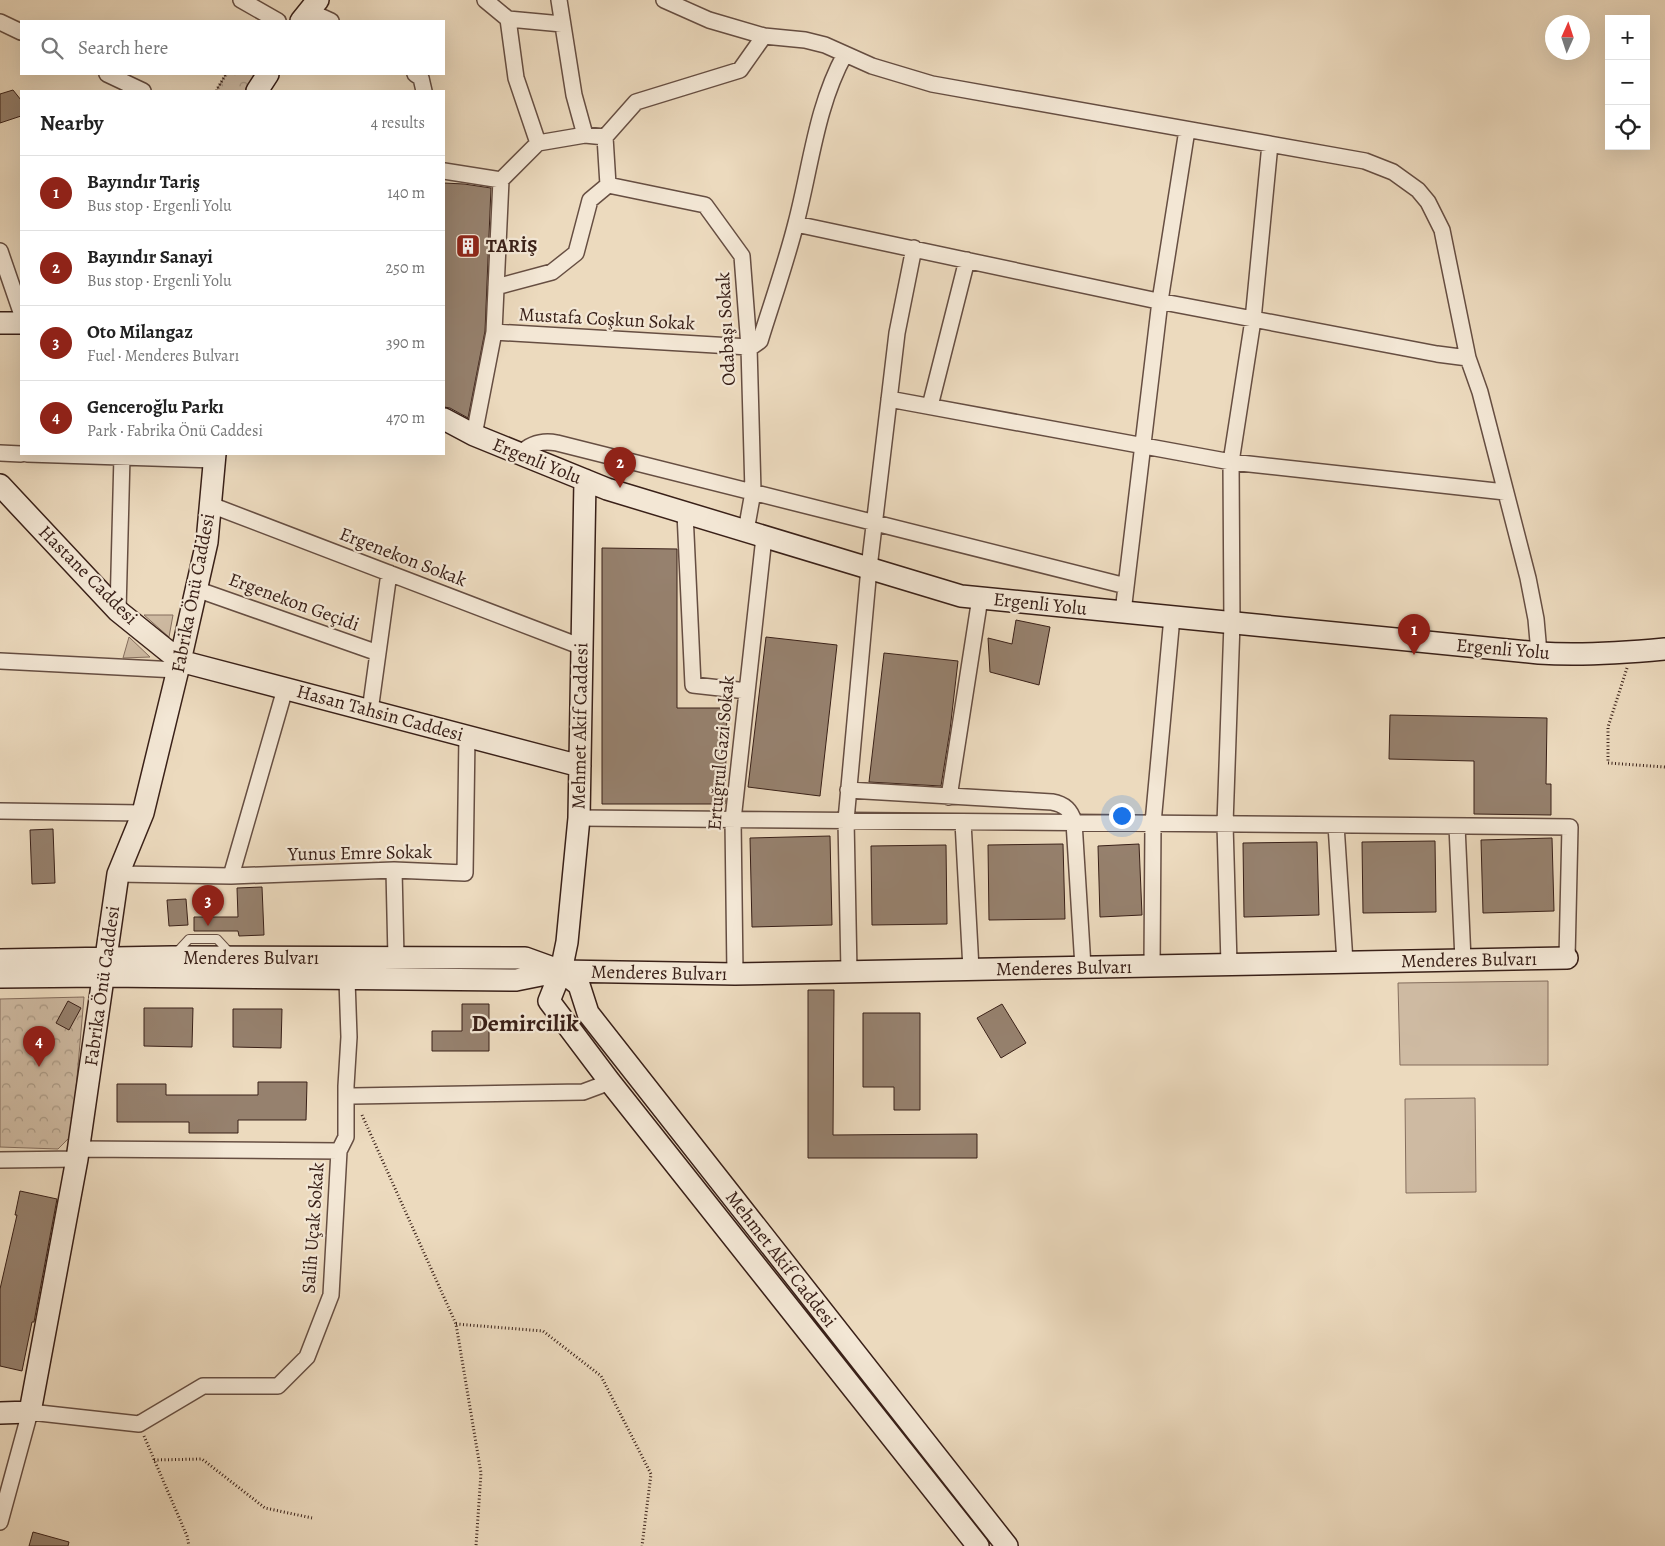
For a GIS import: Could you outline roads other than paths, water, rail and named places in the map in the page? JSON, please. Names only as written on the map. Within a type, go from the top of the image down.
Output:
[{"type":"street","points":[[241,0],[276,20]]},
{"type":"street","points":[[485,0],[508,19],[562,24]]},
{"type":"street","points":[[559,0],[574,94],[586,135]]},
{"type":"street","points":[[664,0],[709,20],[764,36],[805,40],[825,45],[900,76],[932,84],[1364,161],[1379,165],[1393,172],[1418,190],[1428,202],[1442,230],[1468,358],[1480,392],[1531,595],[1536,619],[1539,654]]},
{"type":"street","points":[[309,11],[329,20]]},
{"type":"street","points":[[508,19],[516,78],[538,143]]},
{"type":"street","points":[[0,22],[20,32]]},
{"type":"street","points":[[496,287],[552,272],[576,253],[590,200],[608,185],[605,137],[636,102],[740,70],[764,36]]},
{"type":"street","points":[[749,347],[760,341],[796,224],[819,119],[835,72],[845,54]]},
{"type":"street","points":[[109,75],[141,90]]},
{"type":"street","points":[[258,90],[267,75]]},
{"type":"street","points":[[416,75],[420,78],[424,90]]},
{"type":"street","points":[[1124,612],[1160,302],[1187,130]]},
{"type":"street","points":[[474,435],[494,332],[501,180],[538,143],[586,135],[605,137]]},
{"type":"street","points":[[1229,964],[1225,824],[1232,623],[1231,462],[1253,320],[1270,144]]},
{"type":"street","points":[[445,171],[501,180]]},
{"type":"street","name":"Odabaşı Sokak","points":[[608,185],[705,205],[742,256],[749,347],[755,534]]},
{"type":"street","points":[[796,224],[1160,302],[1468,358]]},
{"type":"street","points":[[850,972],[846,820],[848,790],[869,568],[897,333],[914,248]]},
{"type":"street","points":[[0,251],[20,309]]},
{"type":"street","points":[[930,406],[967,260]]},
{"type":"street","points":[[0,323],[20,323]]},
{"type":"street","name":"Mustafa Coşkun Sokak","points":[[494,332],[749,347]]},
{"type":"street","points":[[889,399],[1231,462],[1504,492]]},
{"type":"street","name":"Ergenli Yolu","points":[[445,419],[474,435],[607,489],[961,596],[1539,654],[1632,652],[1665,649]]},
{"type":"street","points":[[520,454],[532,444],[549,442],[1126,586]]},
{"type":"street","points":[[0,453],[20,454]]},
{"type":"street","points":[[74,455],[215,457]]},
{"type":"street","points":[[118,611],[122,456]]},
{"type":"street","name":"Fabrika Önü Caddesi","points":[[0,1522],[30,1412],[77,1154],[118,874],[143,813],[179,666],[207,542],[215,457]]},
{"type":"street","name":"Mehmet Akif Caddesi","points":[[585,480],[579,818],[567,942],[561,971],[549,1002],[610,1082],[978,1546]]},
{"type":"street","name":"Hastane Caddesi","points":[[0,485],[118,611],[179,666]]},
{"type":"street","name":"Ergenekon Sokak","points":[[211,505],[582,647]]},
{"type":"street","points":[[685,513],[693,685],[747,690]]},
{"type":"street","name":"Ertuğrul Gazi Sokak","points":[[735,974],[732,820],[747,690],[755,534]]},
{"type":"street","name":"Ergenekon Geçidi","points":[[370,711],[389,573]]},
{"type":"street","name":"Ergenekon Geçidi","points":[[196,589],[378,653]]},
{"type":"street","points":[[949,797],[980,598]]},
{"type":"street","points":[[1152,966],[1153,823],[1172,617]]},
{"type":"street","name":"Hasan Tahsin Caddesi","points":[[0,661],[179,666],[285,688],[580,766]]},
{"type":"street","points":[[231,876],[285,688]]},
{"type":"street","name":"Yunus Emre Sokak","points":[[118,874],[231,876],[394,870],[465,873],[467,736]]},
{"type":"street","points":[[848,790],[1058,803],[1067,809],[1074,822],[1083,967]]},
{"type":"street","points":[[0,811],[143,813]]},
{"type":"street","points":[[579,818],[1570,827],[1567,958]]},
{"type":"street","points":[[964,822],[971,969]]},
{"type":"street","points":[[1336,825],[1345,962]]},
{"type":"street","points":[[1457,826],[1463,960]]},
{"type":"street","points":[[394,870],[396,958]]},
{"type":"street","name":"Menderes Bulvarı","points":[[0,978],[104,967],[172,957],[525,958],[561,971]]},
{"type":"street","name":"Menderes Bulvarı","points":[[0,960],[347,980],[516,980],[561,971],[735,974],[1567,958]]},
{"type":"street","name":"Mehmet Akif Caddesi","points":[[561,971],[579,985],[588,1013],[1007,1546]]},
{"type":"street","name":"Salih Uçak Sokak","points":[[30,1412],[139,1424],[203,1386],[278,1386],[307,1357],[331,1295],[339,1151],[346,1137],[346,1086],[349,1037],[347,980]]},
{"type":"street","points":[[353,1096],[583,1092],[610,1082]]},
{"type":"street","points":[[0,1160],[77,1154],[339,1151]]},
{"type":"street","points":[[0,1413],[30,1412]]},
{"type":"place","name":"TARİŞ","points":[[468,246]]},
{"type":"place","name":"Bayındır Sanayi","points":[[620,488]]},
{"type":"place","name":"Bayındır Tariş","points":[[1414,655]]},
{"type":"place","name":"Oto Milangaz","points":[[208,926]]},
{"type":"place","name":"Genceroğlu Parkı","points":[[39,1067]]},
{"type":"district","name":"Demircilik","points":[[525,1023]]}]
